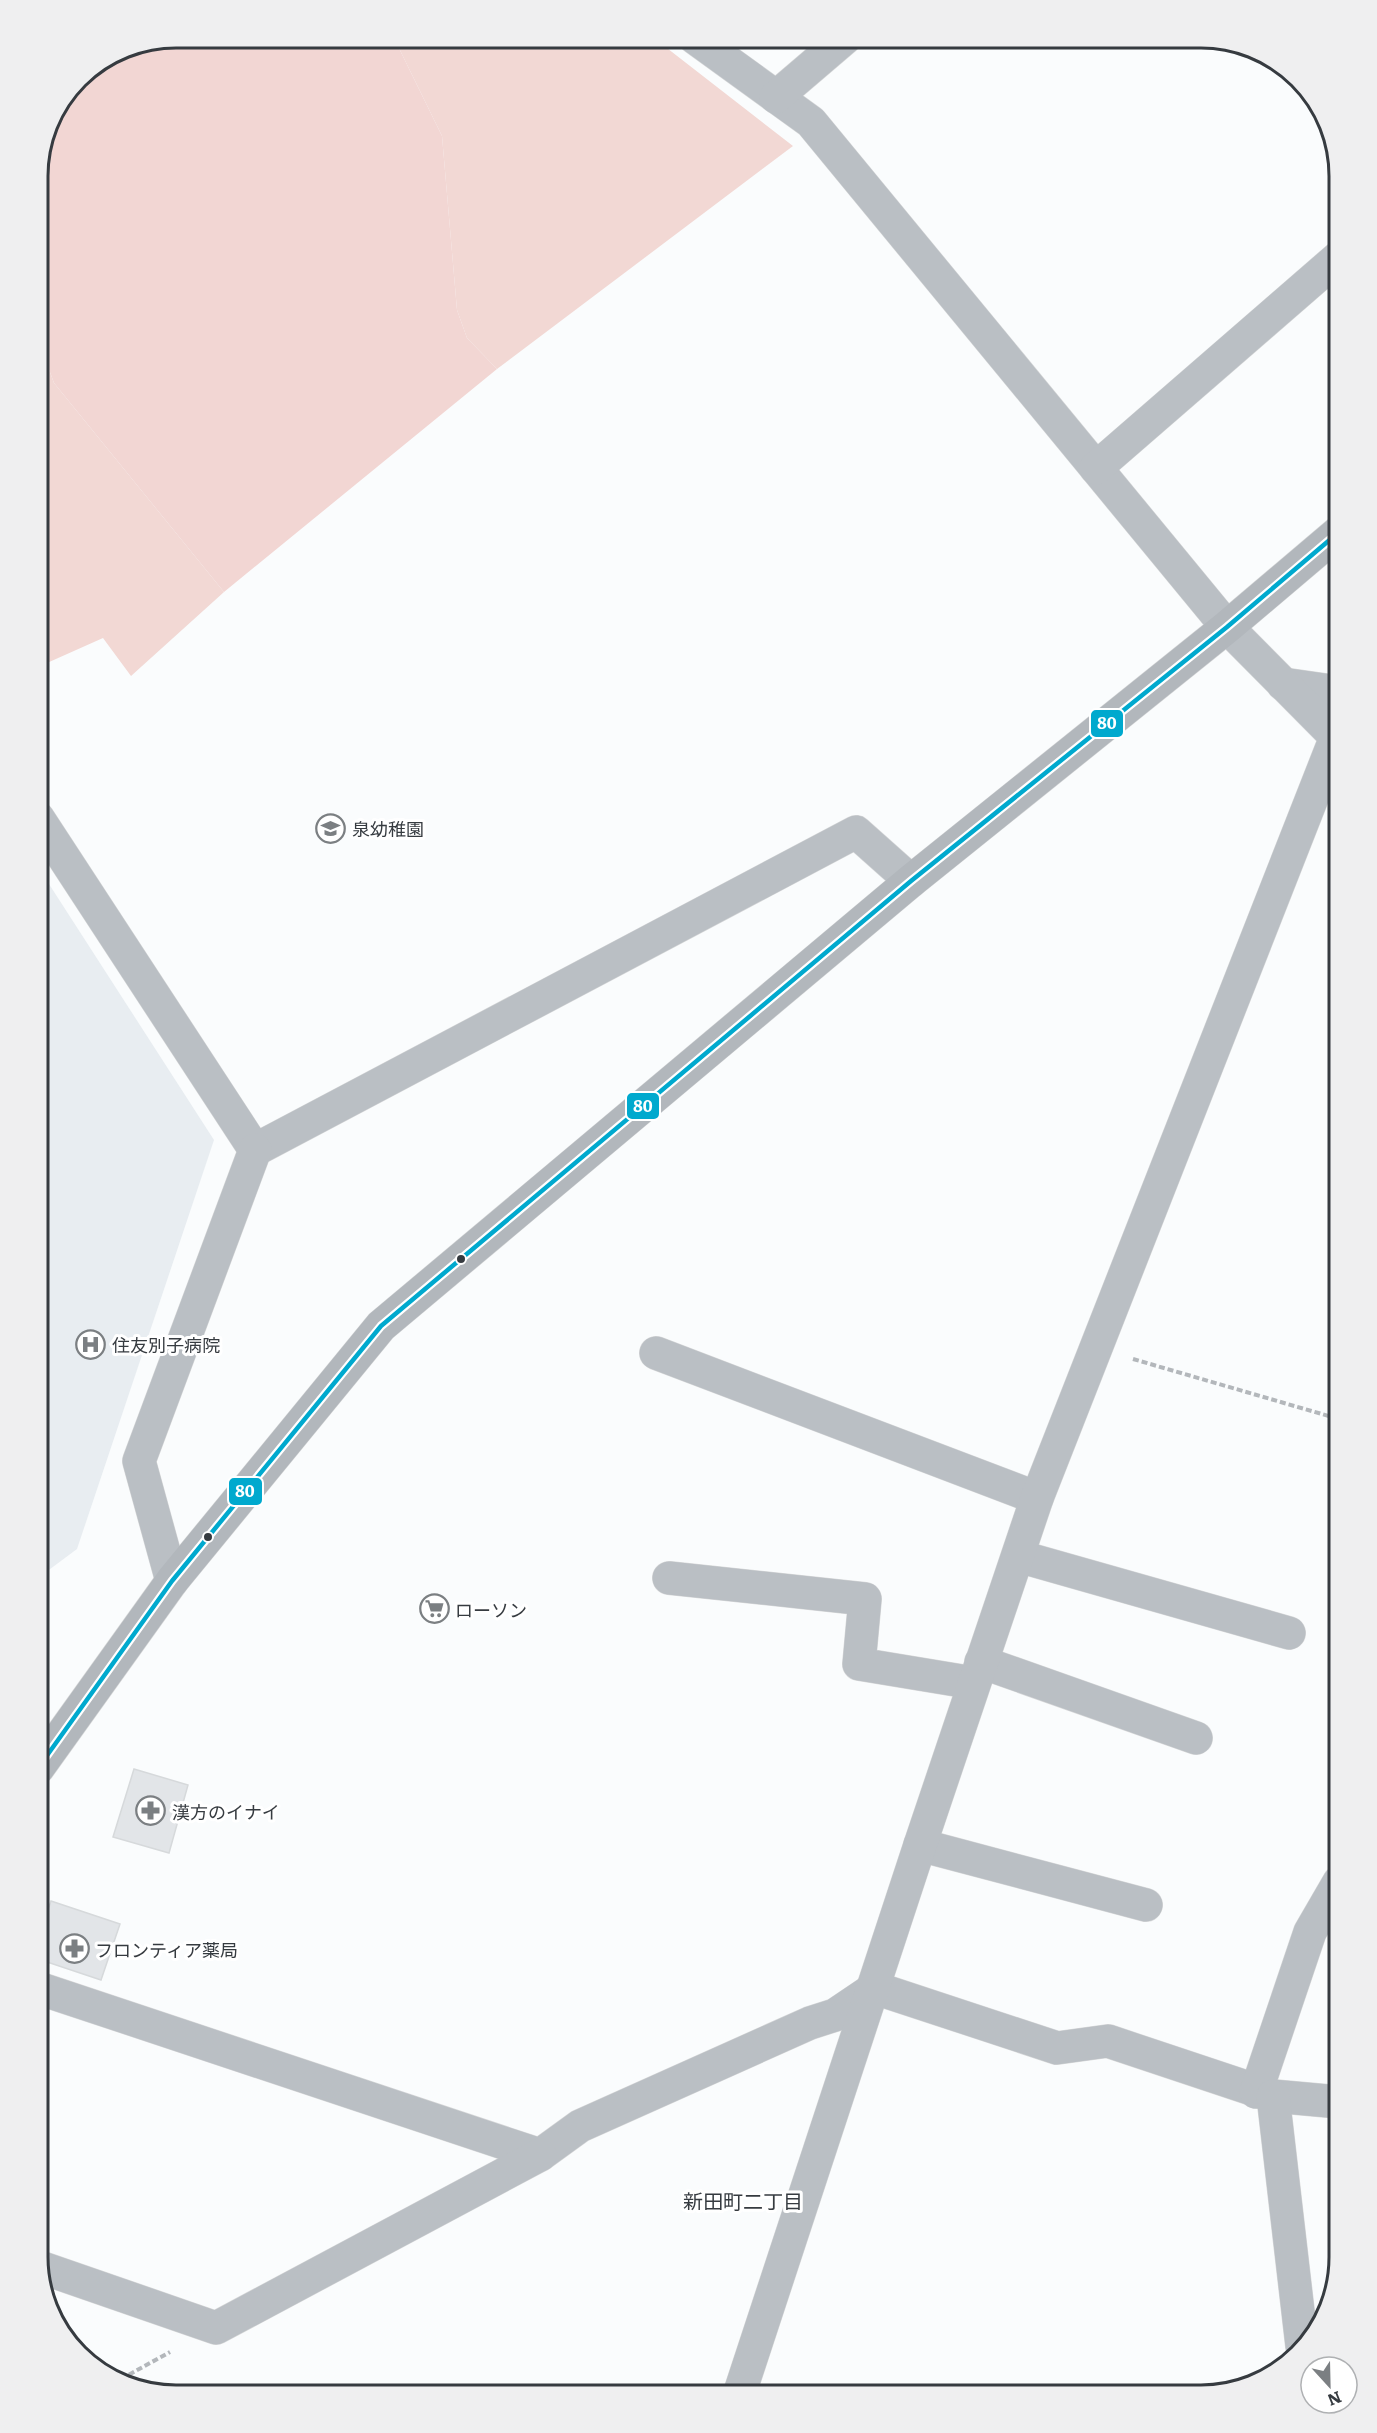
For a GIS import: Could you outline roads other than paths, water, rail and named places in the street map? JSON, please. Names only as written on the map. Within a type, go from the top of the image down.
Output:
[{"type":"main road","points":[[48,1754],[172,1581],[381,1326],[911,881],[1227,627],[1329,541]]},
{"type":"street","points":[[709,48],[811,122],[1227,627],[1329,730]]},
{"type":"street","points":[[776,97],[833,48]]},
{"type":"street","points":[[1096,468],[1329,267]]},
{"type":"street","points":[[1283,684],[1329,690]]},
{"type":"street","points":[[743,2385],[920,1845],[1037,1498],[1329,755]]},
{"type":"street","points":[[172,1581],[139,1461],[255,1150],[856,832],[911,881]]},
{"type":"street","points":[[48,833],[255,1150]]},
{"type":"street","points":[[656,1353],[1037,1498]]},
{"type":"street","points":[[1018,1556],[1289,1633]]},
{"type":"street","points":[[669,1578],[865,1599],[859,1664],[978,1672],[1196,1738]]},
{"type":"street","points":[[920,1845],[1146,1905]]},
{"type":"street","points":[[1301,2337],[1264,2094],[1310,1932],[1329,1900]]},
{"type":"street","points":[[875,1988],[1057,2048],[1108,2041],[1264,2094],[1329,2101]]},
{"type":"street","points":[[49,2270],[216,2328],[540,2155],[580,2126],[810,2023],[835,2015],[875,1988]]},
{"type":"street","points":[[48,1991],[540,2155]]},
{"type":"place","name":"泉幼稚園","points":[[331,828]]},
{"type":"place","name":"住友別子病院","points":[[91,1344]]},
{"type":"place","name":"ローソン","points":[[434,1609]]},
{"type":"place","name":"漢方のイナイ","points":[[151,1811]]},
{"type":"place","name":"フロンティア薬局","points":[[74,1949]]},
{"type":"district","name":"新田町二丁目","points":[[743,2200]]}]
